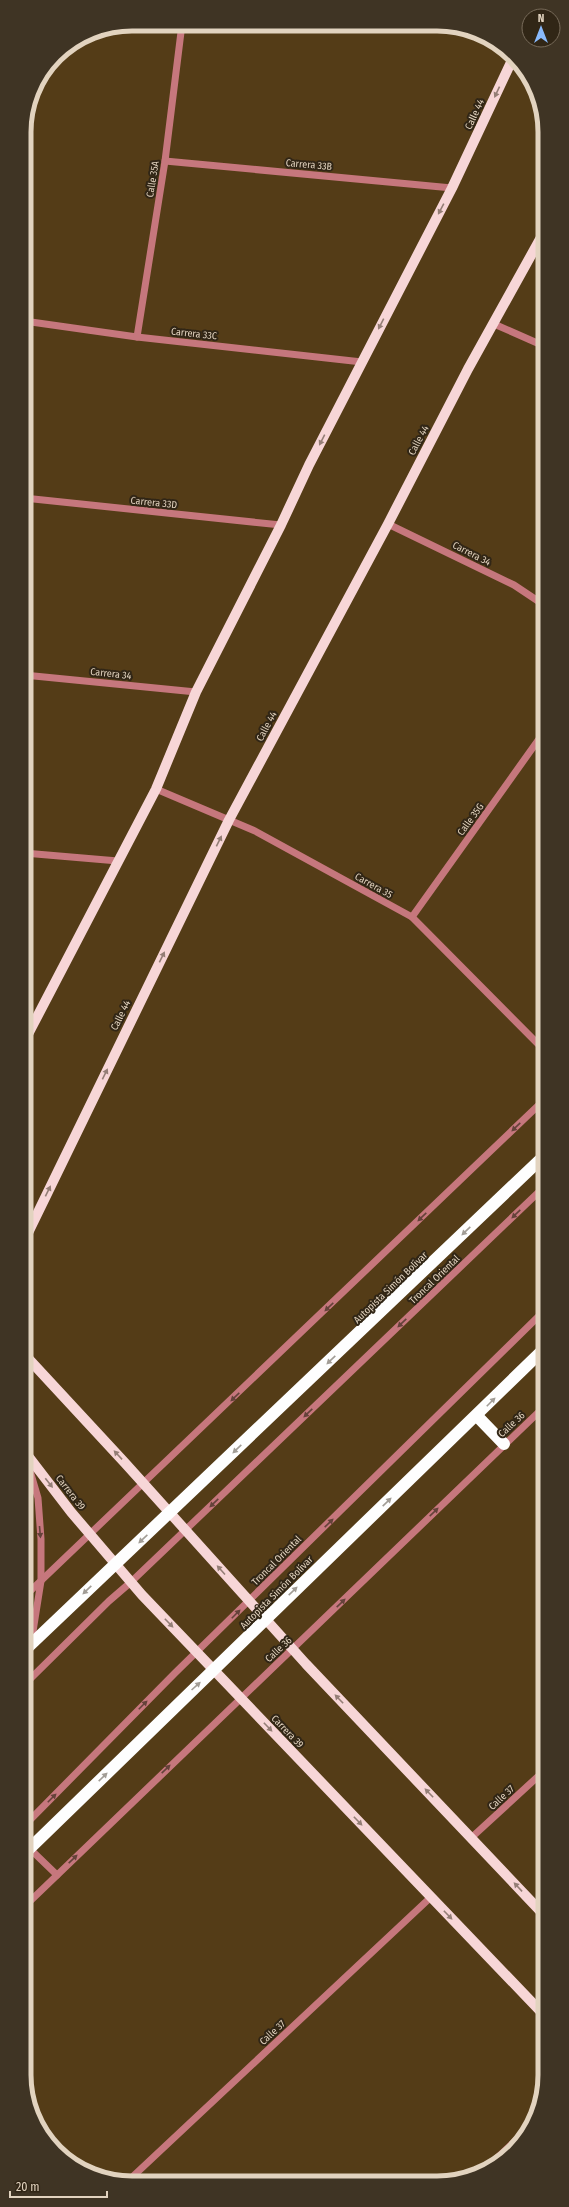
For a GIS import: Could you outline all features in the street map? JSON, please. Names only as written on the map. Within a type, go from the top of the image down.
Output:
[{"type":"highway","name":"Autopista Simón Bolívar","points":[[31,1644],[94,1583],[170,1514],[538,1162]]},
{"type":"highway","name":"Autopista Simón Bolívar","points":[[31,1847],[266,1620],[289,1595],[477,1416],[538,1354]]},
{"type":"highway","points":[[477,1416],[504,1444]]},
{"type":"main road","name":"Calle 44","points":[[31,1018],[156,789],[196,692],[281,525],[309,465],[452,188],[510,63]]},
{"type":"main road","name":"Calle 44","points":[[31,1227],[229,820],[538,243]]},
{"type":"main road","points":[[31,1362],[144,1484],[266,1620],[538,1909]]},
{"type":"main road","name":"Carrera 39","points":[[31,1460],[90,1534],[131,1582],[213,1670],[538,2009]]},
{"type":"street","name":"Calle 35A","points":[[137,337],[165,161],[181,31]]},
{"type":"street","name":"Carrera 33B","points":[[165,161],[452,188]]},
{"type":"street","name":"Carrera 33C","points":[[31,323],[137,337],[362,362]]},
{"type":"street","points":[[494,324],[538,343]]},
{"type":"street","name":"Carrera 33D","points":[[31,499],[281,525]]},
{"type":"street","name":"Carrera 34","points":[[388,524],[514,585],[538,601]]},
{"type":"street","name":"Carrera 34","points":[[31,675],[196,692]]},
{"type":"street","name":"Calle 35G","points":[[412,917],[538,740]]},
{"type":"street","name":"Carrera 35","points":[[156,789],[255,831],[412,917],[538,1044]]},
{"type":"street","points":[[31,854],[118,861]]},
{"type":"street","points":[[31,1590],[67,1554],[144,1484],[538,1106]]},
{"type":"street","name":"Troncal Oriental","points":[[31,1678],[109,1601],[131,1582],[538,1193]]},
{"type":"street","name":"Troncal Oriental","points":[[31,1820],[175,1673],[538,1317]]},
{"type":"street","name":"Calle 36","points":[[31,1900],[538,1412]]},
{"type":"street","points":[[31,1473],[38,1498],[41,1581],[31,1632]]},
{"type":"street","name":"Calle 37","points":[[471,1838],[538,1776]]},
{"type":"street","points":[[31,1854],[57,1875]]},
{"type":"street","name":"Calle 37","points":[[133,2176],[430,1897]]}]
